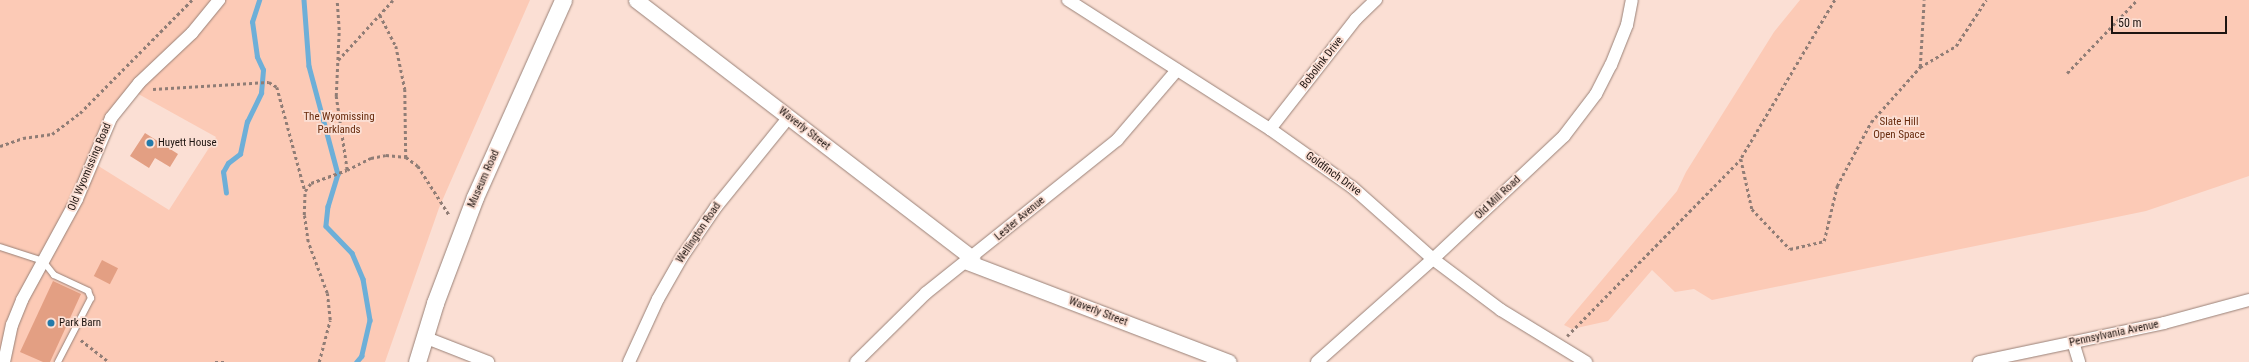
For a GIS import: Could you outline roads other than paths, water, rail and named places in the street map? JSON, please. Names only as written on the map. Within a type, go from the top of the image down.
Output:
[{"type":"main road","name":"Museum Road","points":[[417,362],[424,337],[460,236],[563,0]]},
{"type":"street","name":"Old Wyomissing Road","points":[[4,362],[12,325],[43,261],[53,247],[77,199],[111,118],[132,91],[192,33],[220,0]]},
{"type":"street","name":"Waverly Street","points":[[636,0],[789,117],[970,260],[1230,362]]},
{"type":"street","name":"Goldfinch Drive","points":[[1068,0],[1270,129],[1352,187],[1434,259],[1501,310],[1586,362]]},
{"type":"street","name":"Bobolink Drive","points":[[1270,129],[1356,19],[1376,0]]},
{"type":"street","name":"Old Mill Road","points":[[1317,362],[1434,259],[1564,136],[1596,94],[1611,66],[1627,25],[1632,0]]},
{"type":"street","name":"Lester Avenue","points":[[856,362],[926,293],[970,260],[1117,140],[1177,70]]},
{"type":"street","name":"Wellington Road","points":[[629,362],[658,299],[682,257],[720,202],[789,117]]},
{"type":"street","name":"Pennsylvania Avenue","points":[[1978,362],[2164,323],[2249,300]]},
{"type":"street","points":[[424,337],[488,362]]},
{"type":"street","points":[[2073,342],[2079,362]]},
{"type":"lane","points":[[0,247],[43,261],[54,275],[88,290],[91,298],[58,362]]},
{"type":"waterway","points":[[226,193],[223,172],[228,163],[240,154],[247,122],[261,93],[263,70],[257,57],[252,22],[259,0]]},
{"type":"waterway","points":[[304,0],[309,66],[338,174],[328,206],[326,226],[352,253],[363,279],[370,320],[362,356],[357,362]]},
{"type":"place","name":"Huyett House","points":[[150,143]]},
{"type":"place","name":"Park Barn","points":[[51,323]]},
{"type":"park label","name":"The Wyomissing Parklands","points":[[339,124]]},
{"type":"park label","name":"Slate Hill Open Space","points":[[1899,129]]}]
